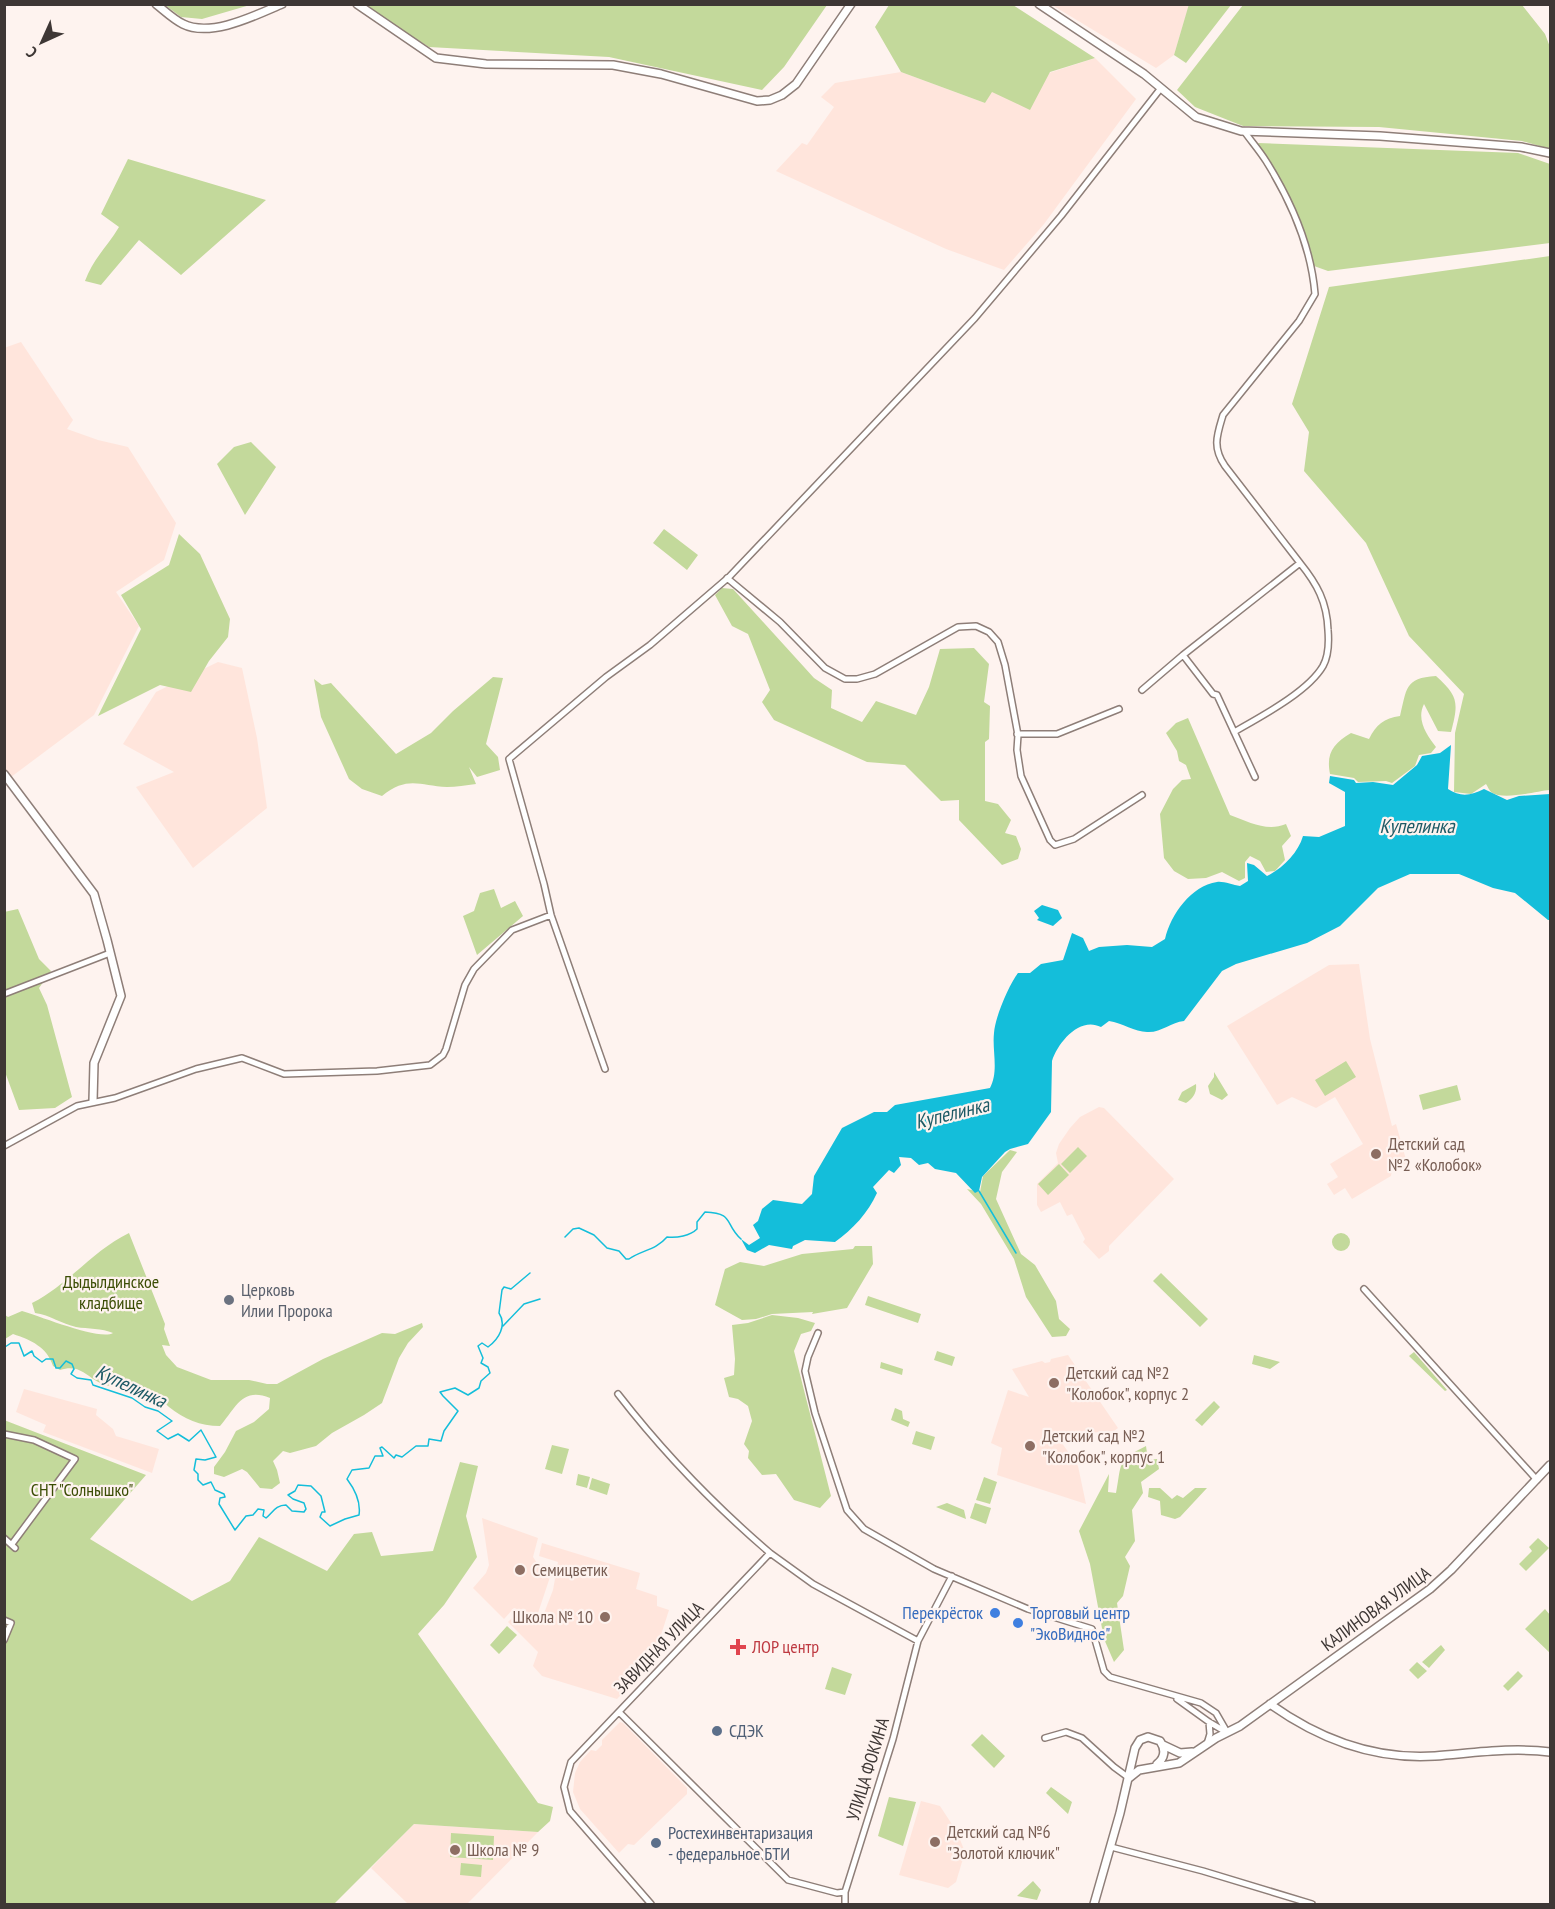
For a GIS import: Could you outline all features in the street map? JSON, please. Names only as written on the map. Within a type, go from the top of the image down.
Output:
[{"type":"street","points":[[156,4],[183,24],[195,28],[210,28],[238,22],[282,4]]},
{"type":"street","points":[[357,4],[436,58],[486,64],[613,65],[661,74],[757,101],[770,100],[782,95],[795,84],[851,4]]},
{"type":"street","points":[[1039,4],[1144,74],[1196,117],[1244,131],[1380,136],[1521,147],[1551,153]]},
{"type":"street","points":[[605,1069],[550,915],[544,884],[509,759],[606,677],[650,645],[727,578],[975,318],[1061,216],[1161,88]]},
{"type":"street","points":[[1234,732],[1284,703],[1316,674],[1325,660],[1328,637],[1323,598],[1315,582],[1225,466],[1216,449],[1223,415],[1299,321],[1315,294],[1301,232],[1275,177],[1244,131]]},
{"type":"street","points":[[1142,690],[1300,563]]},
{"type":"street","points":[[727,578],[780,622],[825,668],[845,679],[857,679],[875,674],[958,627],[970,625],[983,628],[994,637],[1002,650],[1017,734],[1021,776],[1050,840],[1055,845],[1080,836],[1085,830],[1142,795]]},
{"type":"street","points":[[1183,655],[1213,694],[1217,695],[1255,777]]},
{"type":"street","points":[[1017,734],[1057,734],[1119,709]]},
{"type":"street","points":[[4,774],[94,894],[121,996],[94,1062],[93,1101]]},
{"type":"street","points":[[4,1146],[59,1114],[93,1101],[115,1098],[196,1069],[242,1058],[284,1074],[377,1071],[430,1065],[443,1055],[446,1049],[465,985],[474,969],[512,930],[550,915]]},
{"type":"street","points":[[4,994],[110,953]]},
{"type":"street","points":[[1364,1289],[1537,1480]]},
{"type":"street","points":[[818,1334],[808,1357],[805,1371],[820,1431],[847,1510],[864,1529],[934,1569],[1028,1609],[1092,1629],[1104,1671],[1110,1677],[1201,1703],[1216,1713],[1227,1732]]},
{"type":"street","points":[[618,1394],[670,1457],[770,1553],[813,1584],[918,1641]]},
{"type":"street","points":[[4,1434],[34,1440],[75,1459],[14,1546],[4,1538]]},
{"type":"street","name":"КАЛИНОВАЯ УЛИЦА","points":[[1129,1778],[1138,1770],[1179,1762],[1227,1732],[1270,1704],[1435,1585],[1537,1480],[1549,1471]]},
{"type":"street","name":"ЗАВИДНАЯ УЛИЦА","points":[[650,1904],[570,1811],[564,1787],[570,1762],[770,1553]]},
{"type":"street","name":"УЛИЦА ФОКИНА","points":[[845,1905],[845,1892],[899,1721],[918,1641],[952,1576]]},
{"type":"street","points":[[4,1620],[11,1623],[4,1640]]},
{"type":"street","points":[[1173,1696],[1227,1732]]},
{"type":"street","points":[[1270,1704],[1308,1728],[1329,1738],[1374,1752],[1432,1756],[1502,1750],[1551,1752]]},
{"type":"street","points":[[619,1712],[788,1880],[837,1893],[845,1892]]},
{"type":"street","points":[[1207,1744],[1210,1734],[1209,1722]]},
{"type":"street","points":[[1045,1738],[1066,1732],[1082,1738],[1129,1778]]},
{"type":"street","points":[[1094,1905],[1137,1743],[1148,1737],[1157,1739],[1163,1745],[1180,1753],[1198,1750]]},
{"type":"street","points":[[1134,1752],[1141,1764],[1153,1766],[1164,1757],[1163,1745]]},
{"type":"street","points":[[1111,1847],[1203,1871],[1312,1905]]},
{"type":"shaded area","points":[[1052,5],[1189,5],[1174,55],[1156,68]]},
{"type":"shaded area","points":[[1095,58],[1136,99],[1044,224],[1004,270],[946,249],[776,171],[802,143],[807,145],[834,107],[821,97],[835,83],[901,72],[985,103],[991,92]]},
{"type":"shaded area","points":[[21,342],[73,420],[67,429],[128,447],[176,523],[164,560],[116,592],[139,626],[94,715],[11,777],[5,768],[4,348]]},
{"type":"shaded area","points":[[218,662],[242,668],[257,738],[267,808],[193,868],[136,787],[174,772],[123,744],[156,692]]},
{"type":"shaded area","points":[[1359,964],[1370,1039],[1392,1126],[1396,1124],[1407,1163],[1392,1170],[1391,1176],[1352,1199],[1345,1188],[1334,1195],[1327,1184],[1338,1177],[1330,1164],[1363,1144],[1335,1097],[1316,1108],[1292,1097],[1277,1105],[1227,1026],[1329,965]]},
{"type":"shaded area","points":[[1099,1107],[1104,1108],[1174,1179],[1109,1246],[1109,1251],[1099,1259],[1083,1242],[1085,1239],[1072,1214],[1067,1216],[1060,1202],[1041,1212],[1037,1205],[1037,1184],[1058,1163],[1056,1153],[1059,1144],[1070,1128],[1080,1117]]},
{"type":"shaded area","points":[[1068,1355],[1118,1428],[1114,1431],[1071,1434],[1067,1432],[1057,1436],[1078,1466],[1086,1504],[997,1475],[1002,1448],[991,1443],[1008,1390],[1029,1397],[1012,1369],[1042,1361],[1050,1362],[1051,1359]]},
{"type":"shaded area","points":[[24,1389],[97,1409],[96,1415],[113,1429],[116,1436],[159,1449],[152,1473],[43,1432],[46,1425],[16,1412]]},
{"type":"shaded area","name":"Семицветик","points":[[482,1518],[538,1538],[533,1557],[537,1563],[553,1568],[537,1616],[514,1608],[504,1619],[473,1588],[486,1573],[489,1565]]},
{"type":"shaded area","name":"Школа № 10","points":[[542,1543],[640,1573],[636,1589],[657,1596],[657,1606],[669,1610],[652,1663],[617,1699],[542,1676],[533,1666],[538,1652],[508,1622],[516,1614],[541,1621],[553,1590],[558,1562],[539,1556]]},
{"type":"shaded area","points":[[620,1722],[687,1788],[687,1794],[634,1845],[628,1844],[619,1853],[580,1809],[573,1792],[575,1773],[580,1762],[591,1750],[596,1751],[602,1745],[602,1740]]},
{"type":"shaded area","name":"Детский сад №6 \"Золотой ключик\"","points":[[921,1801],[940,1806],[957,1832],[965,1852],[956,1882],[948,1888],[899,1875]]},
{"type":"shaded area","name":"Школа № 9","points":[[414,1824],[538,1832],[467,1904],[408,1904],[371,1868]]},
{"type":"green space","points":[[1189,4],[1231,5],[1186,63],[1174,55]]},
{"type":"green space","points":[[165,5],[250,5],[202,19],[181,17]]},
{"type":"green space","points":[[362,5],[827,5],[784,67],[762,90],[609,57],[429,47]]},
{"type":"green space","points":[[889,5],[1013,5],[1095,58],[1050,72],[1030,110],[992,92],[985,103],[901,72],[875,27]]},
{"type":"green space","points":[[1243,5],[1522,5],[1545,34],[1550,47],[1550,149],[1522,141],[1379,127],[1243,126],[1195,107],[1177,90]]},
{"type":"green space","points":[[1258,143],[1518,153],[1550,164],[1550,243],[1328,271],[1314,266],[1308,242]]},
{"type":"green space","points":[[128,159],[266,200],[181,275],[139,240],[101,285],[85,281],[96,260],[119,227],[101,214]]},
{"type":"green space","points":[[1550,256],[1550,790],[1503,796],[1491,792],[1486,784],[1471,794],[1454,792],[1455,733],[1464,694],[1409,636],[1366,543],[1304,471],[1309,432],[1292,404],[1329,287]]},
{"type":"green space","points":[[251,442],[276,467],[245,515],[217,464],[234,447]]},
{"type":"green space","points":[[664,529],[698,555],[687,570],[653,543]]},
{"type":"green space","points":[[179,534],[200,554],[230,619],[228,637],[209,661],[191,692],[160,685],[98,716],[141,629],[121,595],[169,565]]},
{"type":"green space","points":[[722,588],[733,589],[814,678],[832,690],[831,708],[862,722],[876,701],[916,715],[929,687],[940,649],[974,648],[989,664],[984,702],[990,706],[989,739],[985,742],[985,801],[998,804],[1011,820],[1005,833],[1016,836],[1021,849],[1018,859],[1002,865],[959,820],[959,800],[941,801],[905,765],[867,762],[774,720],[762,702],[770,690],[748,634],[732,626],[715,595]]},
{"type":"green space","points":[[1436,676],[1453,695],[1456,706],[1451,732],[1438,731],[1424,704],[1422,721],[1436,747],[1431,753],[1419,755],[1415,766],[1392,783],[1386,781],[1358,782],[1354,778],[1330,774],[1329,760],[1335,745],[1351,733],[1369,739],[1381,723],[1389,718],[1400,716],[1406,692],[1412,682]]},
{"type":"green space","points":[[493,677],[503,678],[486,744],[498,757],[500,770],[477,777],[469,767],[476,784],[447,787],[414,783],[399,786],[382,796],[362,789],[349,779],[321,717],[314,679],[322,685],[331,683],[396,754],[431,733]]},
{"type":"green space","points":[[1188,718],[1230,815],[1265,827],[1286,824],[1291,836],[1282,846],[1285,860],[1275,871],[1266,872],[1260,861],[1250,856],[1245,862],[1245,878],[1239,881],[1222,872],[1206,878],[1188,879],[1174,871],[1164,858],[1160,814],[1173,789],[1182,780],[1191,779],[1186,765],[1179,761],[1177,751],[1166,733],[1176,723]]},
{"type":"green space","points":[[494,889],[501,908],[515,901],[523,916],[477,955],[463,916],[474,911],[480,893]]},
{"type":"green space","points":[[18,909],[39,959],[51,971],[39,988],[47,1005],[72,1097],[55,1108],[19,1110],[5,1072],[4,912]]},
{"type":"green space","points":[[1346,1061],[1356,1077],[1325,1096],[1315,1080]]},
{"type":"green space","points":[[1214,1072],[1228,1095],[1222,1100],[1210,1094],[1208,1086],[1214,1077]]},
{"type":"green space","points":[[1196,1084],[1195,1093],[1191,1099],[1186,1103],[1178,1100],[1182,1092]]},
{"type":"green space","points":[[1457,1085],[1461,1100],[1423,1110],[1419,1095]]},
{"type":"green space","points":[[1078,1147],[1087,1156],[1070,1173],[1061,1164]]},
{"type":"green space","points":[[1010,1150],[1017,1152],[1002,1172],[996,1199],[1021,1254],[1035,1265],[1056,1301],[1059,1319],[1070,1329],[1066,1336],[1052,1337],[1026,1297],[1014,1259],[981,1204],[967,1189],[980,1192],[983,1176]]},
{"type":"green space","points":[[1059,1164],[1069,1175],[1048,1195],[1038,1184]]},
{"type":"green space","name":"Дыдылдинское кладбище","points":[[129,1233],[165,1324],[164,1329],[170,1346],[162,1345],[166,1355],[177,1367],[211,1380],[249,1380],[277,1384],[323,1359],[382,1333],[395,1334],[422,1323],[423,1327],[408,1343],[399,1358],[382,1403],[332,1433],[316,1446],[290,1453],[283,1451],[273,1461],[280,1483],[272,1489],[260,1488],[242,1469],[224,1477],[214,1474],[214,1467],[236,1431],[254,1422],[269,1409],[270,1398],[260,1395],[246,1397],[220,1426],[206,1425],[180,1415],[149,1392],[105,1385],[79,1370],[68,1368],[60,1370],[53,1366],[47,1354],[38,1345],[26,1339],[13,1334],[5,1339],[5,1315],[8,1317],[22,1311],[83,1331],[106,1335],[113,1333],[100,1329],[76,1327],[35,1313],[32,1303],[57,1287],[103,1249]]},
{"type":"green space","points":[[1341,1233],[1347,1236],[1350,1242],[1347,1248],[1341,1251],[1335,1248],[1332,1242],[1335,1236]]},
{"type":"green space","points":[[855,1246],[872,1246],[873,1264],[847,1308],[812,1314],[813,1312],[772,1314],[742,1320],[715,1305],[725,1269],[740,1262],[764,1266],[802,1254],[853,1249]]},
{"type":"green space","points":[[1161,1273],[1208,1319],[1200,1327],[1153,1281]]},
{"type":"green space","points":[[868,1296],[921,1314],[918,1323],[865,1305]]},
{"type":"green space","points":[[772,1315],[798,1318],[815,1323],[811,1331],[801,1334],[794,1351],[831,1496],[820,1508],[794,1500],[776,1474],[762,1475],[748,1458],[749,1451],[744,1444],[752,1421],[748,1406],[738,1399],[729,1397],[724,1378],[734,1375],[732,1325],[748,1323]]},
{"type":"green space","points":[[937,1351],[955,1357],[952,1366],[934,1360]]},
{"type":"green space","points":[[1414,1352],[1447,1390],[1445,1391],[1409,1356]]},
{"type":"green space","points":[[1254,1355],[1280,1362],[1270,1369],[1252,1364]]},
{"type":"green space","points":[[881,1362],[903,1369],[902,1375],[880,1368]]},
{"type":"green space","points":[[1214,1401],[1220,1407],[1202,1426],[1195,1420]]},
{"type":"green space","points":[[895,1408],[902,1411],[903,1419],[910,1422],[908,1427],[891,1420]]},
{"type":"green space","name":"СНТ \"Солнышко\"","points":[[4,1420],[146,1475],[90,1539],[192,1601],[230,1581],[259,1537],[327,1571],[354,1534],[372,1532],[381,1556],[433,1551],[460,1462],[478,1466],[466,1516],[477,1557],[444,1605],[418,1634],[538,1803],[553,1807],[550,1821],[538,1832],[414,1824],[334,1904],[5,1904]]},
{"type":"green space","points":[[916,1431],[935,1437],[931,1450],[912,1444]]},
{"type":"green space","points":[[552,1445],[569,1449],[562,1474],[545,1469]]},
{"type":"green space","points":[[1146,1446],[1148,1460],[1157,1459],[1159,1469],[1141,1482],[1143,1493],[1132,1510],[1135,1541],[1125,1557],[1130,1566],[1123,1596],[1117,1603],[1124,1650],[1114,1662],[1104,1639],[1090,1564],[1079,1531],[1109,1474],[1108,1492],[1116,1493],[1122,1464],[1130,1455]]},
{"type":"green space","points":[[578,1474],[590,1477],[587,1488],[576,1485]]},
{"type":"green space","points":[[984,1477],[997,1482],[990,1504],[976,1500]]},
{"type":"green space","points":[[592,1478],[610,1484],[607,1495],[589,1489]]},
{"type":"green space","points":[[1149,1488],[1160,1488],[1172,1499],[1177,1495],[1183,1498],[1195,1488],[1207,1488],[1180,1517],[1175,1519],[1161,1515],[1160,1501],[1148,1497]]},
{"type":"green space","points":[[947,1503],[964,1510],[966,1519],[936,1507]]},
{"type":"green space","points":[[975,1503],[991,1508],[986,1524],[970,1518]]},
{"type":"green space","points":[[1538,1538],[1549,1548],[1526,1571],[1519,1564],[1532,1551],[1529,1547]]},
{"type":"green space","points":[[1545,1609],[1550,1615],[1550,1653],[1525,1629]]},
{"type":"green space","points":[[507,1626],[517,1635],[499,1654],[490,1645]]},
{"type":"green space","points":[[1441,1645],[1445,1650],[1429,1668],[1422,1662]]},
{"type":"green space","points":[[1417,1662],[1427,1671],[1418,1679],[1409,1670]]},
{"type":"green space","points":[[832,1667],[852,1674],[845,1695],[825,1689]]},
{"type":"green space","points":[[1518,1671],[1523,1676],[1508,1691],[1503,1686]]},
{"type":"green space","points":[[982,1734],[1005,1756],[994,1768],[971,1745]]},
{"type":"green space","points":[[1051,1787],[1072,1802],[1068,1814],[1046,1793]]},
{"type":"green space","points":[[889,1797],[916,1802],[903,1846],[878,1836]]},
{"type":"green space","points":[[451,1833],[494,1836],[493,1860],[450,1857]]},
{"type":"green space","points":[[461,1863],[482,1865],[481,1877],[460,1875]]},
{"type":"green space","points":[[1033,1881],[1041,1890],[1037,1900],[1017,1896]]},
{"type":"water","name":"Купелинка","points":[[1451,745],[1448,789],[1457,794],[1466,795],[1484,789],[1507,800],[1519,796],[1550,794],[1550,920],[1515,893],[1493,888],[1459,874],[1410,874],[1378,888],[1340,926],[1307,943],[1236,964],[1222,971],[1184,1021],[1157,1031],[1147,1032],[1109,1021],[1101,1027],[1085,1025],[1071,1033],[1059,1046],[1052,1061],[1051,1112],[1028,1144],[1005,1152],[982,1177],[979,1191],[975,1193],[956,1173],[935,1169],[928,1163],[919,1165],[911,1158],[899,1157],[901,1165],[894,1173],[889,1170],[873,1187],[877,1193],[865,1214],[835,1242],[805,1240],[793,1246],[792,1249],[769,1245],[755,1253],[747,1250],[741,1239],[749,1245],[760,1238],[753,1225],[758,1221],[762,1209],[773,1200],[802,1204],[812,1194],[814,1176],[842,1128],[874,1112],[887,1112],[895,1105],[990,1088],[994,1075],[995,1026],[1011,985],[1018,973],[1030,973],[1041,964],[1063,960],[1072,933],[1083,938],[1089,951],[1099,947],[1127,945],[1152,947],[1165,939],[1177,911],[1199,889],[1217,882],[1240,886],[1248,881],[1247,863],[1254,865],[1267,876],[1289,859],[1298,848],[1303,836],[1319,837],[1345,826],[1345,792],[1329,783],[1330,776],[1354,780],[1356,783],[1373,782],[1393,785],[1417,765],[1422,756],[1440,753]]},
{"type":"water","points":[[1042,905],[1058,910],[1062,918],[1053,926],[1037,920],[1039,918],[1034,911]]},
{"type":"waterway","points":[[979,1191],[1016,1253]]},
{"type":"waterway","name":"Купелинка","points":[[565,1237],[573,1229],[579,1228],[594,1235],[607,1248],[619,1251],[626,1259],[629,1259],[658,1245],[667,1237],[691,1233],[697,1229],[697,1222],[705,1212],[725,1217],[741,1239]]},
{"type":"waterway","name":"Купелинка","points":[[4,1355],[5,1347],[11,1343],[19,1343],[24,1356],[32,1351],[34,1356],[42,1362],[46,1359],[53,1359],[56,1368],[60,1368],[66,1361],[72,1364],[74,1369],[71,1374],[77,1378],[91,1380],[93,1385],[132,1398],[172,1421],[157,1431],[168,1439],[178,1434],[189,1441],[201,1430],[216,1457],[205,1460],[196,1459],[194,1470],[203,1485],[211,1482],[215,1490],[224,1494],[225,1497],[220,1498],[219,1504],[235,1530],[246,1516],[253,1515],[258,1509],[264,1510],[263,1516],[266,1518],[283,1505],[292,1511],[304,1512],[306,1509],[304,1503],[288,1495],[295,1491],[298,1485],[311,1486],[321,1496],[325,1512],[322,1512],[320,1517],[330,1526],[359,1515],[357,1497],[347,1479],[352,1470],[369,1468],[375,1456],[383,1456],[380,1448],[382,1447],[394,1458],[396,1455],[402,1457],[416,1446],[428,1446],[429,1439],[441,1441],[444,1431],[458,1411],[440,1392],[455,1388],[468,1395],[479,1388],[481,1381],[490,1373],[488,1367],[481,1363],[483,1358],[478,1346],[482,1343],[488,1347],[501,1332],[502,1322],[499,1313],[502,1290],[504,1287],[511,1289],[530,1273]]},
{"type":"waterway","points":[[503,1326],[524,1304],[540,1299]]},
{"type":"place","name":"Детский сад №2 «Колобок»","points":[[1376,1154]]},
{"type":"place","name":"Церковь Илии Пророка","points":[[229,1300]]},
{"type":"place","name":"Детский сад №2 \"Колобок\", корпус 2","points":[[1054,1383]]},
{"type":"place","name":"Детский сад №2 \"Колобок\", корпус 1","points":[[1030,1446]]},
{"type":"place","name":"Семицветик","points":[[520,1570]]},
{"type":"place","name":"Перекрёсток","points":[[995,1613]]},
{"type":"place","name":"Школа № 10","points":[[605,1617]]},
{"type":"place","name":"Торговый центр \"ЭкоВидное\"","points":[[1018,1623]]},
{"type":"place","name":"ЛОР центр","points":[[738,1647]]},
{"type":"place","name":"СДЭК","points":[[717,1731]]},
{"type":"place","name":"Детский сад №6 \"Золотой ключик\"","points":[[935,1842]]},
{"type":"place","name":"Ростехинвентаризация - федеральное БТИ","points":[[656,1843]]},
{"type":"place","name":"Школа № 9","points":[[455,1850]]}]
